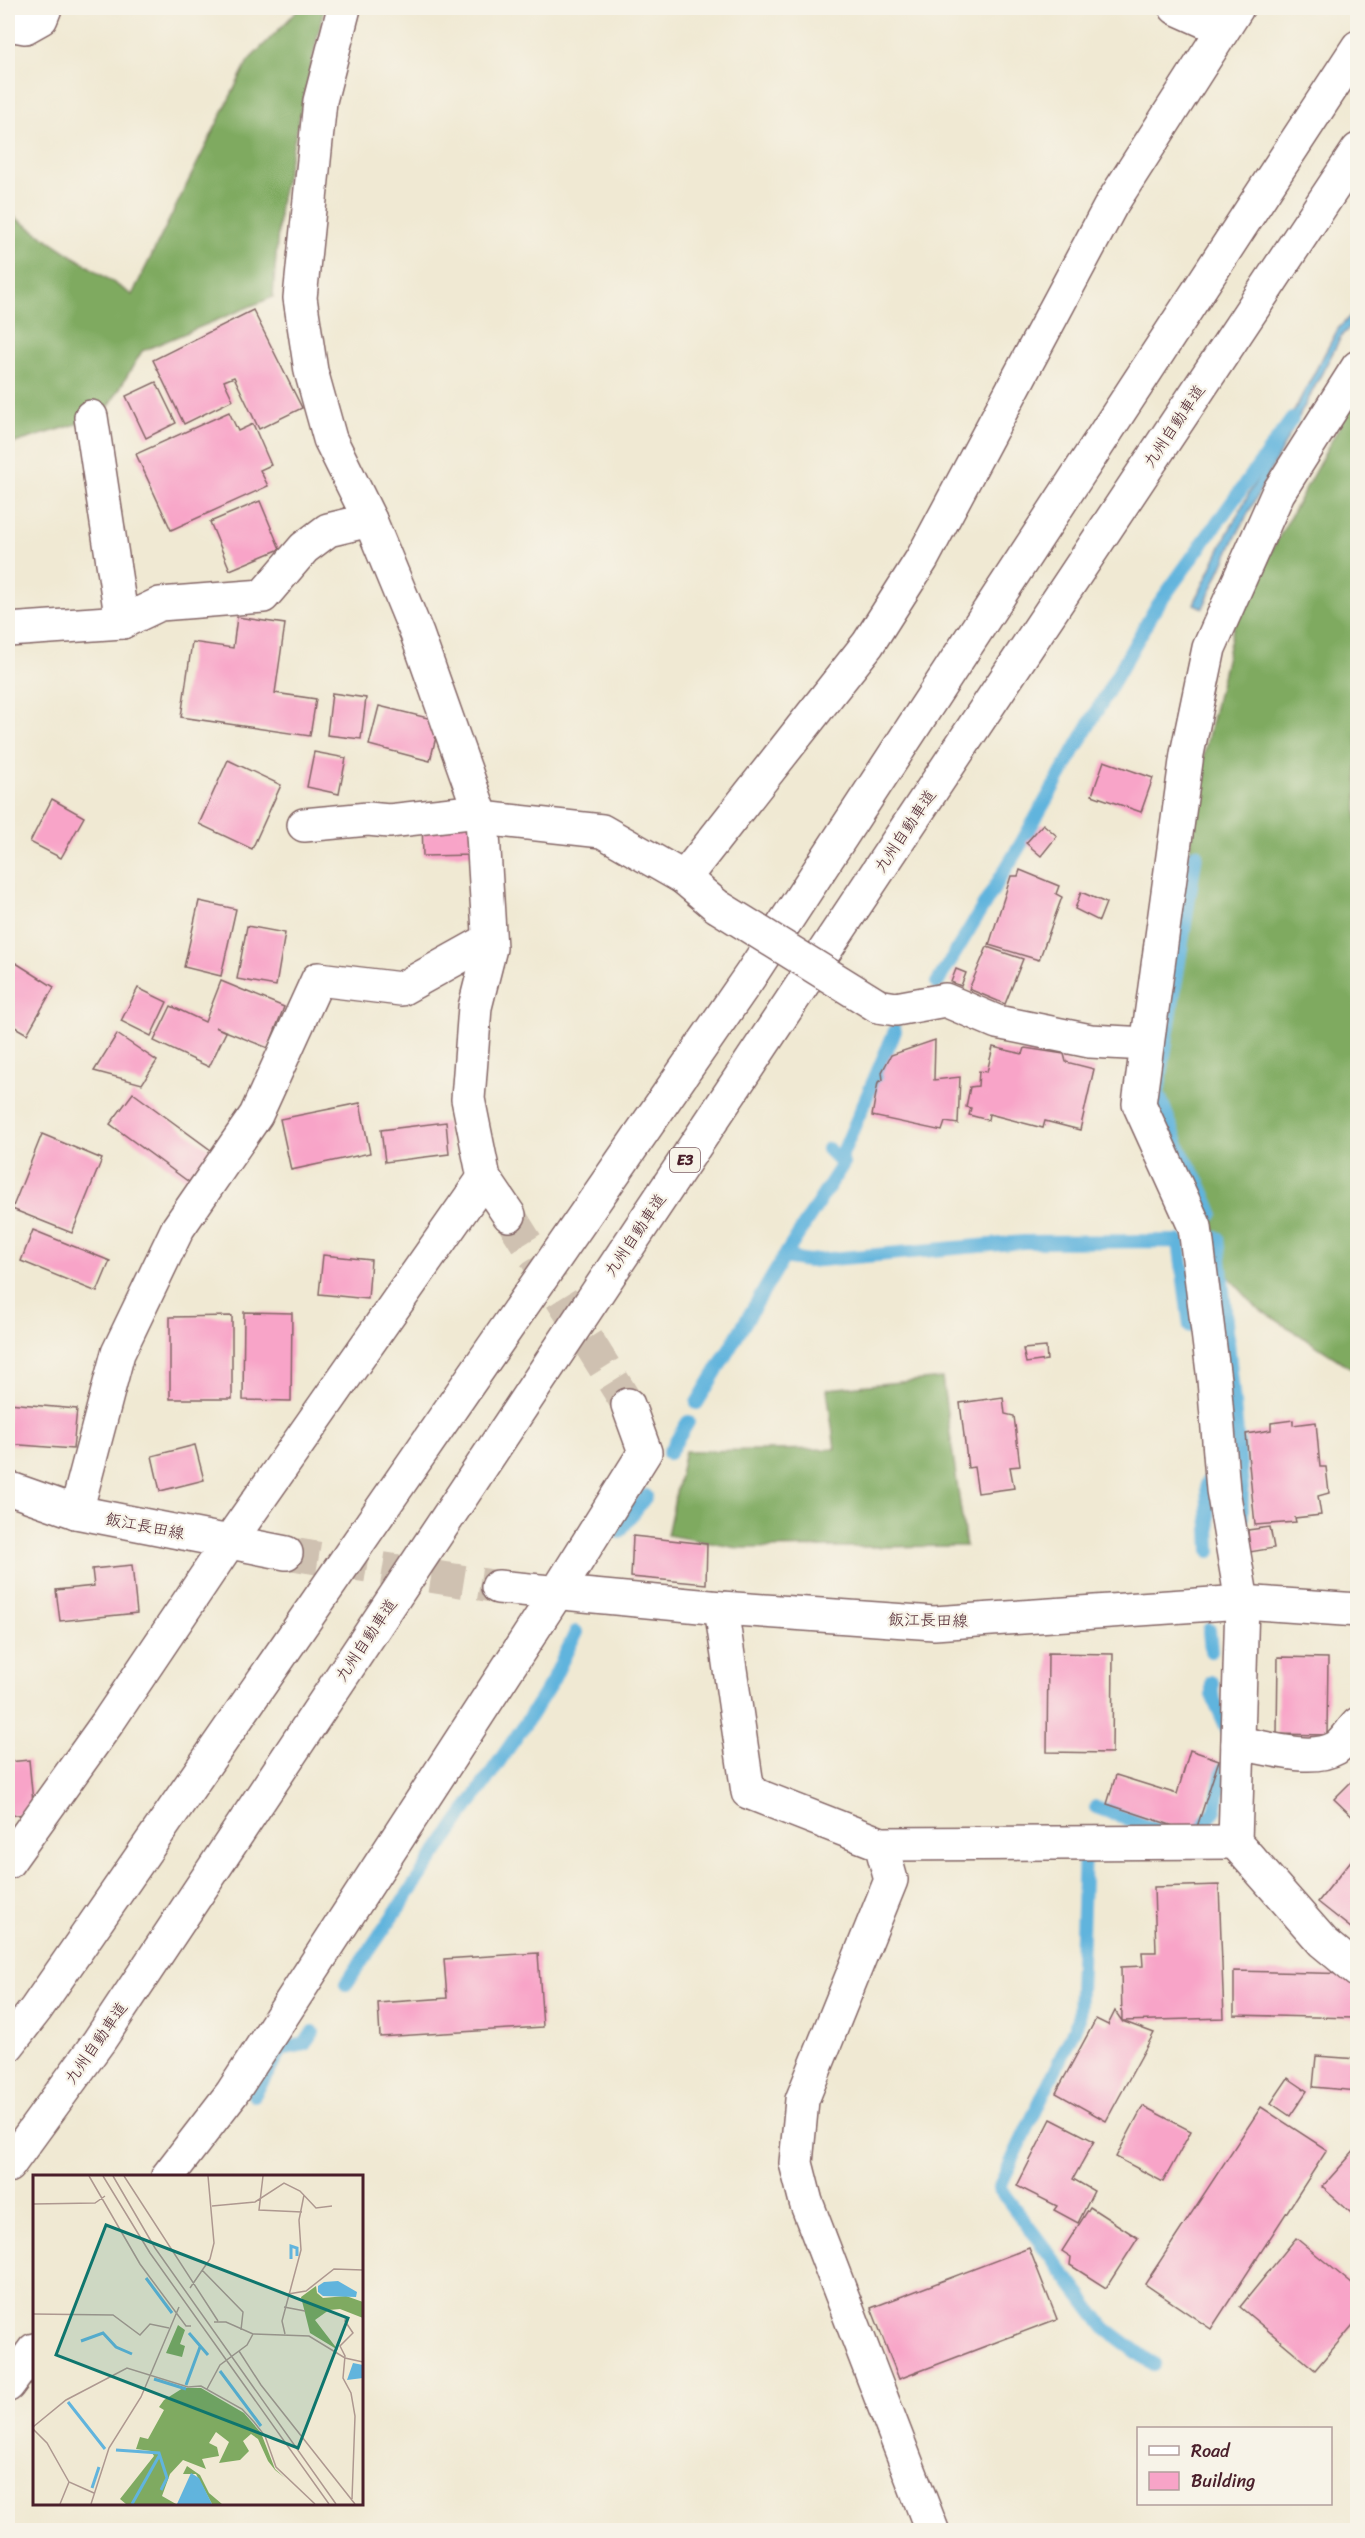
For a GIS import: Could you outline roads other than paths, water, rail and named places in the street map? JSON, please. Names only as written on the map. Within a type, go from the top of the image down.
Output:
[{"type":"main road","points":[[8,24],[25,27],[41,18],[45,8]]},
{"type":"main road","points":[[344,8],[320,101],[300,298],[311,371],[330,440],[370,520],[417,634],[481,814],[490,948],[476,1007],[468,1099],[484,1178],[509,1215]]},
{"type":"main road","points":[[684,878],[868,644],[921,560],[1111,206],[1230,19],[1176,8]]},
{"type":"main road","points":[[8,2045],[36,2009],[750,976],[1358,47]]},
{"type":"main road","name":"九州自動車道","points":[[8,2166],[99,2041],[1358,150]]},
{"type":"main road","points":[[1358,367],[1278,493],[1209,648],[1187,753],[1139,1104],[1195,1227],[1214,1380],[1223,1490],[1242,1602],[1235,1842],[1323,1942],[1358,1971]]},
{"type":"main road","points":[[91,417],[122,622]]},
{"type":"main road","points":[[8,630],[122,622],[160,604],[263,596],[304,548],[328,530],[370,520]]},
{"type":"main road","points":[[304,825],[368,819],[389,821],[481,814],[602,831],[684,878],[717,906],[879,1006],[896,1010],[945,1000],[998,1022],[1090,1041],[1148,1044]]},
{"type":"main road","points":[[76,1512],[118,1353],[178,1228],[256,1115],[318,979],[401,989],[489,940]]},
{"type":"main road","points":[[8,1862],[108,1722],[229,1542],[484,1178]]},
{"type":"main road","points":[[169,2175],[232,2093],[556,1594],[645,1452],[628,1405]]},
{"type":"main road","name":"飯江長田線","points":[[8,1488],[76,1512],[285,1553]]},
{"type":"main road","name":"飯江長田線","points":[[498,1587],[721,1608],[934,1623],[1242,1602],[1358,1610]]},
{"type":"main road","points":[[721,1608],[748,1792],[882,1844],[1235,1842]]},
{"type":"main road","points":[[1238,1744],[1258,1745],[1278,1752],[1322,1753],[1338,1748],[1358,1724]]},
{"type":"main road","points":[[882,1844],[891,1880],[802,2100],[796,2163],[806,2202],[932,2530]]},
{"type":"main road","points":[[8,2385],[33,2351]]},
{"type":"water","points":[[1357,309],[1357,320],[1342,335],[1233,542],[1203,608],[1194,604],[1225,538],[1338,329]]},
{"type":"waterway","points":[[937,983],[1022,842],[1155,609],[1292,419]]},
{"type":"waterway","points":[[1196,854],[1158,1093],[1181,1152],[1199,1182],[1212,1213]]},
{"type":"waterway","points":[[840,1159],[895,1031]]},
{"type":"waterway","points":[[697,1403],[784,1257],[843,1164],[828,1149]]},
{"type":"waterway","points":[[1218,1238],[1242,1486],[1242,1519]]},
{"type":"waterway","points":[[784,1257],[808,1261],[1024,1242],[1179,1241],[1190,1326]]},
{"type":"waterway","points":[[669,1453],[688,1422]]},
{"type":"waterway","points":[[1207,1482],[1210,1551]]},
{"type":"waterway","points":[[619,1532],[646,1496]]},
{"type":"waterway","points":[[1209,1630],[1211,1651]]},
{"type":"waterway","points":[[346,1984],[527,1721],[553,1680],[576,1632]]},
{"type":"waterway","points":[[1212,1682],[1212,1695],[1229,1733]]},
{"type":"waterway","points":[[1190,1839],[1215,1811],[1223,1769]]},
{"type":"waterway","points":[[1096,1807],[1162,1832]]},
{"type":"waterway","points":[[1085,1851],[1079,2019],[999,2188],[1105,2328],[1154,2365]]},
{"type":"waterway","points":[[254,2095],[282,2049],[305,2044],[313,2032]]},
{"type":"tunnel","points":[[509,1215],[628,1405]]},
{"type":"tunnel","points":[[286,1553],[498,1587]]}]
